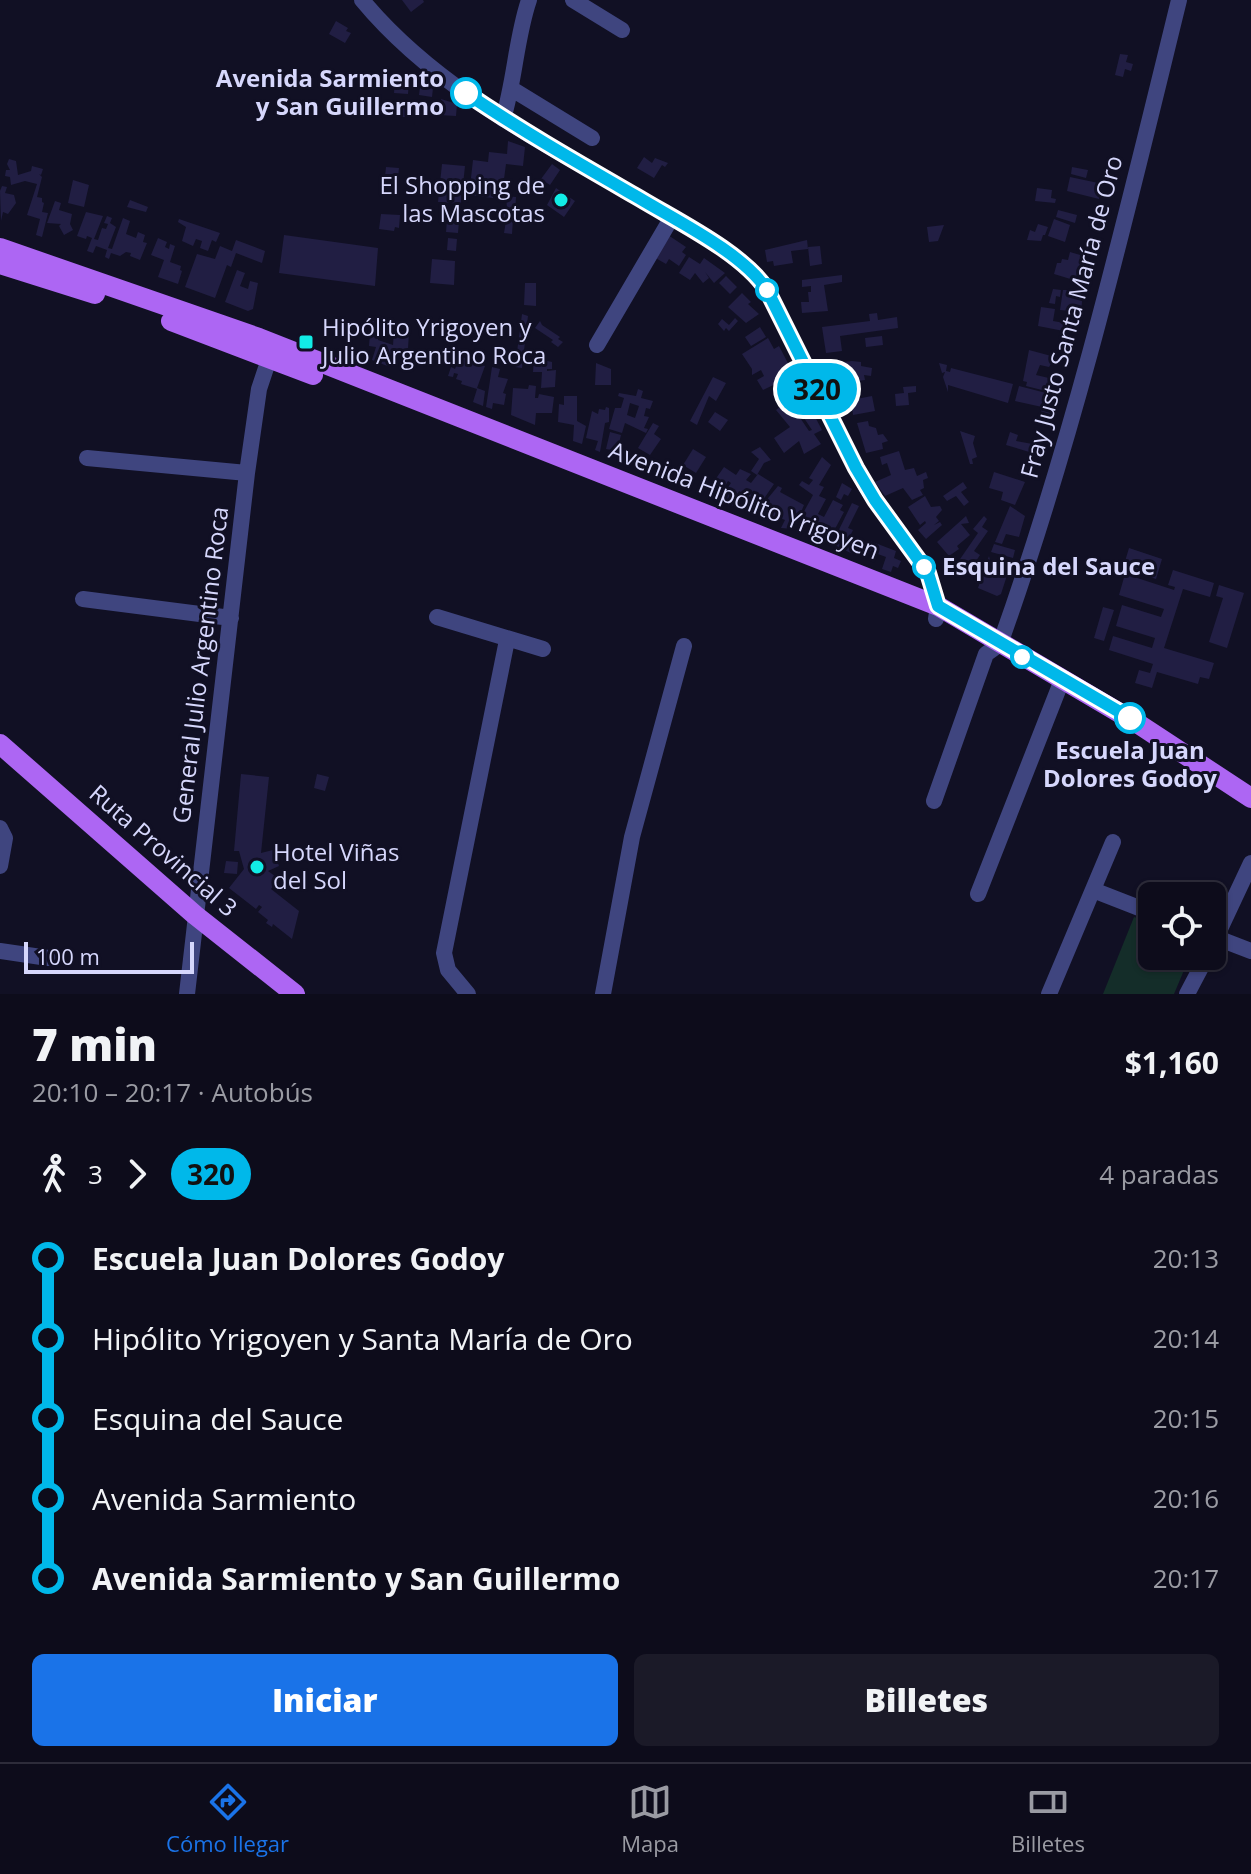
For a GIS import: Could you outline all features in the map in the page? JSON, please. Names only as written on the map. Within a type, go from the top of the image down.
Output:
[{"type":"main road","name":"Avenida Hipólito Yrigoyen","points":[[0,248],[58,266],[937,612],[1000,644],[1140,725],[1251,798]]},
{"type":"main road","name":"Avenida Hipólito Yrigoyen","points":[[0,264],[272,351]]},
{"type":"main road","name":"Ruta Provincial 3","points":[[0,744],[195,915],[295,994]]},
{"type":"street","points":[[362,0],[407,48],[446,80],[503,119],[672,217],[731,255],[762,282],[865,485],[928,573],[937,612]]},
{"type":"street","points":[[503,119],[529,0]]},
{"type":"street","points":[[573,0],[622,30]]},
{"type":"street","name":"Fray Justo Santa María de Oro","points":[[934,801],[986,654],[1000,644],[1037,539],[1132,190],[1179,0]]},
{"type":"street","points":[[512,89],[592,138]]},
{"type":"street","points":[[597,345],[672,217]]},
{"type":"street","name":"General Julio Argentino Roca","points":[[187,994],[247,473],[259,389],[272,351]]},
{"type":"street","points":[[87,458],[247,473]]},
{"type":"street","points":[[83,599],[231,618]]},
{"type":"street","points":[[437,617],[543,649]]},
{"type":"street","points":[[468,994],[448,970],[444,953],[507,640]]},
{"type":"street","points":[[603,994],[632,837],[684,646]]},
{"type":"street","points":[[978,894],[1062,680]]},
{"type":"street","points":[[0,828],[5,838],[0,866]]},
{"type":"street","points":[[1049,994],[1113,842]]},
{"type":"street","points":[[1226,914],[1251,863]]},
{"type":"street","points":[[1093,890],[1138,908]]},
{"type":"street","points":[[1226,944],[1251,951]]},
{"type":"street","points":[[0,951],[48,958]]},
{"type":"street","points":[[1187,994],[1200,970]]},
{"type":"green space","points":[[1134,917],[1138,918],[1138,970],[1184,970],[1174,994],[1103,994]]},
{"type":"building","points":[[402,0],[423,0],[424,2],[411,12]]},
{"type":"building","points":[[336,21],[351,33],[345,43],[329,34]]},
{"type":"building","points":[[1120,54],[1128,55],[1126,62],[1133,64],[1131,71],[1125,69],[1123,77],[1115,75]]},
{"type":"building","points":[[395,80],[409,81],[408,94],[394,93]]},
{"type":"building","points":[[420,87],[433,88],[432,97],[419,95]]},
{"type":"building","points":[[441,99],[457,104],[456,116],[439,115]]},
{"type":"building","points":[[407,107],[406,117],[393,117],[393,108]]},
{"type":"building","points":[[508,141],[525,147],[523,166],[506,164],[504,179],[499,179],[493,198],[469,195],[473,160],[488,162],[489,152],[507,154]]},
{"type":"building","points":[[644,157],[652,163],[655,158],[668,163],[665,167],[662,165],[654,178],[637,168]]},
{"type":"building","points":[[9,159],[16,161],[18,175],[31,171],[32,166],[43,169],[39,174],[42,177],[37,197],[42,198],[44,203],[42,212],[48,213],[42,237],[36,235],[40,219],[27,215],[37,184],[25,181],[11,185],[10,177],[5,176],[6,170],[10,170],[7,164]]},
{"type":"building","points":[[442,164],[465,166],[461,204],[438,202]]},
{"type":"building","points":[[552,164],[560,170],[550,185],[541,179]]},
{"type":"building","points":[[386,167],[399,168],[397,187],[384,186]]},
{"type":"building","points":[[1072,167],[1088,170],[1086,178],[1071,174]]},
{"type":"building","points":[[1070,177],[1103,184],[1099,199],[1067,191]]},
{"type":"building","points":[[73,180],[89,185],[84,207],[68,203]]},
{"type":"building","points":[[2,186],[7,187],[5,193],[14,195],[16,203],[8,214],[3,212],[1,221],[0,191]]},
{"type":"building","points":[[556,188],[575,201],[564,217],[547,205]]},
{"type":"building","points":[[1037,188],[1052,190],[1051,198],[1056,199],[1055,203],[1035,201]]},
{"type":"building","points":[[506,196],[516,197],[515,213],[508,213],[508,220],[513,219],[512,234],[504,233],[506,221],[501,221],[502,208],[507,208]]},
{"type":"building","points":[[130,200],[148,207],[146,212],[127,207]]},
{"type":"building","points":[[55,201],[61,203],[59,210],[72,214],[70,224],[73,230],[64,235],[59,226],[61,224],[47,223]]},
{"type":"building","points":[[1058,210],[1077,215],[1075,223],[1056,217]]},
{"type":"building","points":[[86,212],[103,216],[94,239],[98,240],[102,228],[106,229],[108,224],[104,223],[107,216],[112,218],[110,223],[116,227],[108,248],[112,249],[123,218],[130,221],[126,234],[136,238],[138,232],[145,235],[143,242],[147,243],[140,260],[126,252],[120,256],[111,253],[109,259],[105,257],[107,250],[96,246],[93,253],[87,251],[92,238],[77,236]]},
{"type":"building","points":[[381,214],[400,215],[399,228],[395,227],[394,231],[379,229]]},
{"type":"building","points":[[179,219],[220,233],[216,242],[212,240],[208,251],[200,248],[202,241],[196,239],[193,246],[182,241],[186,227],[178,222]]},
{"type":"building","points":[[1054,219],[1070,225],[1065,242],[1048,236]]},
{"type":"building","points":[[447,220],[459,221],[458,233],[446,232]]},
{"type":"building","points":[[1038,224],[1048,227],[1041,241],[1027,240],[1030,230],[1035,232]]},
{"type":"building","points":[[944,225],[938,241],[929,242],[927,227]]},
{"type":"building","points":[[665,233],[686,247],[682,252],[686,255],[679,266],[669,259],[666,264],[652,256]]},
{"type":"building","points":[[284,235],[378,248],[375,286],[279,273]]},
{"type":"building","points":[[158,238],[167,242],[165,247],[169,249],[170,244],[175,246],[170,262],[181,266],[178,284],[158,277],[164,260],[151,255]]},
{"type":"building","points":[[448,238],[457,239],[456,251],[447,250]]},
{"type":"building","points":[[236,240],[265,251],[262,263],[236,253],[231,267],[227,265],[215,298],[185,287],[197,254],[215,259],[220,246],[232,251]]},
{"type":"building","points":[[807,240],[808,249],[791,251],[793,263],[774,266],[773,261],[767,262],[765,250]]},
{"type":"building","points":[[820,246],[822,264],[810,266],[808,247]]},
{"type":"building","points":[[1070,252],[1087,257],[1077,281],[1054,274],[1057,263],[1061,263],[1062,259],[1068,260]]},
{"type":"building","points":[[689,257],[700,264],[704,258],[725,273],[714,283],[705,272],[709,278],[703,283],[695,273],[690,280],[679,273]]},
{"type":"building","points":[[432,259],[455,261],[454,285],[430,283]]},
{"type":"building","points":[[237,270],[245,273],[240,286],[248,289],[250,281],[258,283],[253,309],[248,311],[225,302]]},
{"type":"building","points":[[842,275],[842,282],[824,285],[828,311],[802,313],[801,302],[809,302],[811,286],[802,287],[802,280]]},
{"type":"building","points":[[726,276],[737,287],[730,294],[719,283]]},
{"type":"building","points":[[525,283],[536,283],[536,306],[524,305]]},
{"type":"building","points":[[1053,289],[1061,290],[1055,304],[1049,303]]},
{"type":"building","points":[[1063,290],[1069,290],[1068,296],[1071,297],[1071,291],[1083,292],[1081,312],[1060,310]]},
{"type":"building","points":[[742,293],[759,314],[746,323],[728,307]]},
{"type":"building","points":[[1041,307],[1055,309],[1053,321],[1064,323],[1065,316],[1076,321],[1074,333],[1038,326]]},
{"type":"building","points":[[877,313],[878,320],[897,317],[898,328],[840,336],[842,351],[826,353],[822,327],[870,321],[869,314]]},
{"type":"building","points":[[522,314],[528,316],[522,368],[515,367]]},
{"type":"building","points":[[735,318],[738,321],[729,331],[726,328],[724,331],[718,324],[722,319],[729,325]]},
{"type":"building","points":[[371,321],[380,322],[378,340],[393,345],[394,331],[409,332],[408,349],[392,349],[390,367],[372,360],[376,347],[369,346]]},
{"type":"building","points":[[540,321],[560,337],[558,339],[563,342],[558,347],[535,328]]},
{"type":"building","points":[[760,327],[766,337],[751,346],[745,337]]},
{"type":"building","points":[[882,336],[883,345],[866,347],[865,338]]},
{"type":"building","points":[[768,338],[774,349],[779,346],[790,367],[782,372],[786,379],[763,390],[757,380],[764,376],[761,370],[752,375],[752,369],[742,354]]},
{"type":"building","points":[[1029,350],[1055,357],[1049,367],[1040,365],[1036,375],[1053,379],[1050,392],[1026,386],[1027,382],[1023,381]]},
{"type":"building","points":[[460,356],[485,366],[477,388],[485,391],[483,406],[473,402],[477,389],[461,384],[462,381],[456,379],[458,374],[448,376],[451,367],[455,369]]},
{"type":"building","points":[[534,358],[552,362],[552,369],[547,371],[556,370],[555,387],[541,388],[542,372],[533,372]]},
{"type":"building","points":[[852,361],[872,368],[871,376],[864,375],[865,380],[857,381],[858,392],[842,394],[835,363]]},
{"type":"building","points":[[596,363],[611,369],[611,385],[595,385]]},
{"type":"building","points":[[939,363],[947,365],[946,371],[950,372],[951,368],[1013,384],[1008,403],[948,385],[948,392],[943,377],[945,372],[942,373]]},
{"type":"building","points":[[492,367],[500,369],[498,377],[508,379],[503,393],[506,394],[504,405],[493,403],[492,409],[486,407]]},
{"type":"building","points":[[713,377],[726,383],[716,401],[709,396],[697,425],[690,421]]},
{"type":"building","points":[[529,385],[536,386],[535,398],[539,394],[554,397],[552,413],[536,413],[535,425],[511,415],[513,388],[528,389]]},
{"type":"building","points":[[916,386],[916,392],[908,393],[909,405],[896,406],[895,394],[904,393],[903,387]]},
{"type":"building","points":[[1019,386],[1050,394],[1047,409],[1054,410],[1052,415],[1041,412],[1042,407],[1015,401]]},
{"type":"building","points":[[638,389],[643,391],[641,398],[653,401],[650,409],[646,408],[644,416],[649,417],[644,428],[648,429],[646,433],[625,423],[622,433],[609,429],[615,408],[621,408],[624,398],[618,396],[619,393],[636,396]],"holes":[[[630,403],[639,406],[635,418],[627,415]]]},
{"type":"building","points":[[787,392],[793,400],[790,403],[809,431],[812,430],[804,418],[813,413],[822,430],[814,434],[821,444],[804,454],[799,441],[784,453],[774,438],[790,427],[776,410],[785,403],[783,400]]},
{"type":"building","points":[[564,396],[577,396],[577,421],[586,426],[582,444],[573,441],[574,425],[558,422],[559,404],[564,405]]},
{"type":"building","points":[[872,396],[875,411],[853,415],[851,400]]},
{"type":"building","points":[[609,408],[609,422],[605,423],[600,452],[595,450],[598,441],[586,438],[592,411],[598,414],[599,409],[605,410]]},
{"type":"building","points":[[715,412],[728,420],[720,431],[708,422]]},
{"type":"building","points":[[868,421],[869,426],[876,428],[878,435],[883,434],[888,441],[882,443],[883,449],[866,453],[857,423]]},
{"type":"building","points":[[653,423],[659,426],[654,434],[661,439],[650,455],[638,448]]},
{"type":"building","points":[[960,431],[975,436],[973,443],[977,457],[972,459],[973,464],[970,464]]},
{"type":"building","points":[[610,432],[621,435],[617,451],[606,449]]},
{"type":"building","points":[[1010,432],[1018,435],[1016,441],[1038,445],[1036,454],[1006,445]]},
{"type":"building","points":[[760,447],[771,460],[764,463],[757,475],[751,471],[759,459],[751,452]]},
{"type":"building","points":[[693,449],[706,457],[696,473],[683,465]]},
{"type":"building","points":[[899,451],[905,470],[914,468],[917,476],[926,472],[928,478],[923,480],[924,488],[920,490],[923,495],[912,500],[903,488],[885,496],[875,482],[891,475],[887,463],[882,465],[880,457]]},
{"type":"building","points":[[822,457],[831,465],[819,485],[824,487],[819,496],[826,499],[818,514],[824,517],[833,500],[843,505],[840,510],[844,512],[828,542],[813,536],[820,524],[814,520],[812,524],[801,517],[813,495],[799,485],[802,481],[809,485],[813,480],[809,478]]},
{"type":"building","points":[[724,467],[736,475],[740,469],[751,474],[746,480],[751,483],[758,474],[774,484],[761,503],[739,491],[737,495],[742,498],[736,507],[719,500],[731,483],[728,481],[718,498],[712,496],[715,491],[710,487]]},
{"type":"building","points":[[994,472],[1025,482],[1015,505],[1001,500],[1003,492],[989,488]]},
{"type":"building","points":[[963,482],[967,488],[961,492],[969,502],[964,506],[956,496],[947,501],[943,496]]},
{"type":"building","points":[[842,483],[852,489],[841,500],[836,497]]},
{"type":"building","points":[[778,486],[782,488],[780,492],[804,505],[794,529],[781,528],[785,520],[780,518],[778,522],[755,514]]},
{"type":"building","points":[[925,496],[931,507],[940,506],[942,510],[936,517],[939,521],[934,525],[940,522],[942,525],[926,539],[918,530],[925,521],[920,525],[908,507]]},
{"type":"building","points":[[852,503],[859,506],[848,528],[853,530],[849,538],[859,543],[855,555],[832,544]]},
{"type":"building","points":[[1010,506],[1025,516],[1019,537],[1006,534],[1002,544],[995,542]]},
{"type":"building","points":[[966,516],[969,523],[961,524],[970,535],[949,556],[937,542]]},
{"type":"building","points":[[984,516],[987,519],[982,527],[988,531],[974,551],[980,555],[968,573],[956,565],[978,533],[973,529]]},
{"type":"building","points":[[870,541],[896,551],[894,558],[901,561],[898,568],[893,566],[891,572],[882,569],[886,557],[867,550]]},
{"type":"building","points":[[994,544],[1015,550],[1013,558],[991,552]]},
{"type":"building","points":[[1129,548],[1162,559],[1156,579],[1141,574],[1142,571],[1137,569],[1136,572],[1123,568]]},
{"type":"building","points":[[989,556],[992,568],[1000,571],[1003,561],[1011,563],[1001,594],[997,596],[978,588]]},
{"type":"building","points":[[1173,570],[1214,583],[1210,597],[1183,589],[1164,648],[1214,663],[1209,679],[1200,677],[1198,684],[1157,672],[1152,688],[1135,683],[1139,670],[1150,673],[1153,664],[1109,650],[1113,636],[1152,648],[1155,638],[1116,626],[1122,605],[1161,617],[1164,609],[1119,595],[1125,574],[1174,590],[1175,587],[1168,585]]},
{"type":"building","points":[[1219,585],[1244,593],[1227,648],[1209,642],[1223,598],[1216,596]]},
{"type":"building","points":[[1103,607],[1114,610],[1104,641],[1094,638]]},
{"type":"building","points":[[241,774],[269,777],[261,853],[273,850],[279,866],[268,871],[279,879],[271,889],[299,911],[292,939],[273,924],[272,927],[266,923],[268,920],[258,912],[262,907],[259,905],[256,909],[229,888],[244,869],[239,851],[234,851]]},
{"type":"building","points":[[317,774],[329,777],[325,791],[314,788]]},
{"type":"building","points":[[226,861],[238,862],[237,874],[224,873]]},
{"type":"bus line","name":"320","points":[[466,93],[519,129],[672,217],[752,270],[767,290],[865,485],[928,573],[938,606],[1130,718]]},
{"type":"place","name":"Avenida Sarmiento y San Guillermo","points":[[466,93]]},
{"type":"place","name":"El Shopping de las Mascotas","points":[[561,200]]},
{"type":"place","name":"Hipólito Yrigoyen y Julio Argentino Roca","points":[[306,342]]},
{"type":"place","name":"Esquina del Sauce","points":[[924,567]]},
{"type":"place","name":"Escuela Juan Dolores Godoy","points":[[1130,718]]},
{"type":"place","name":"Hotel Viñas del Sol","points":[[257,867]]}]
